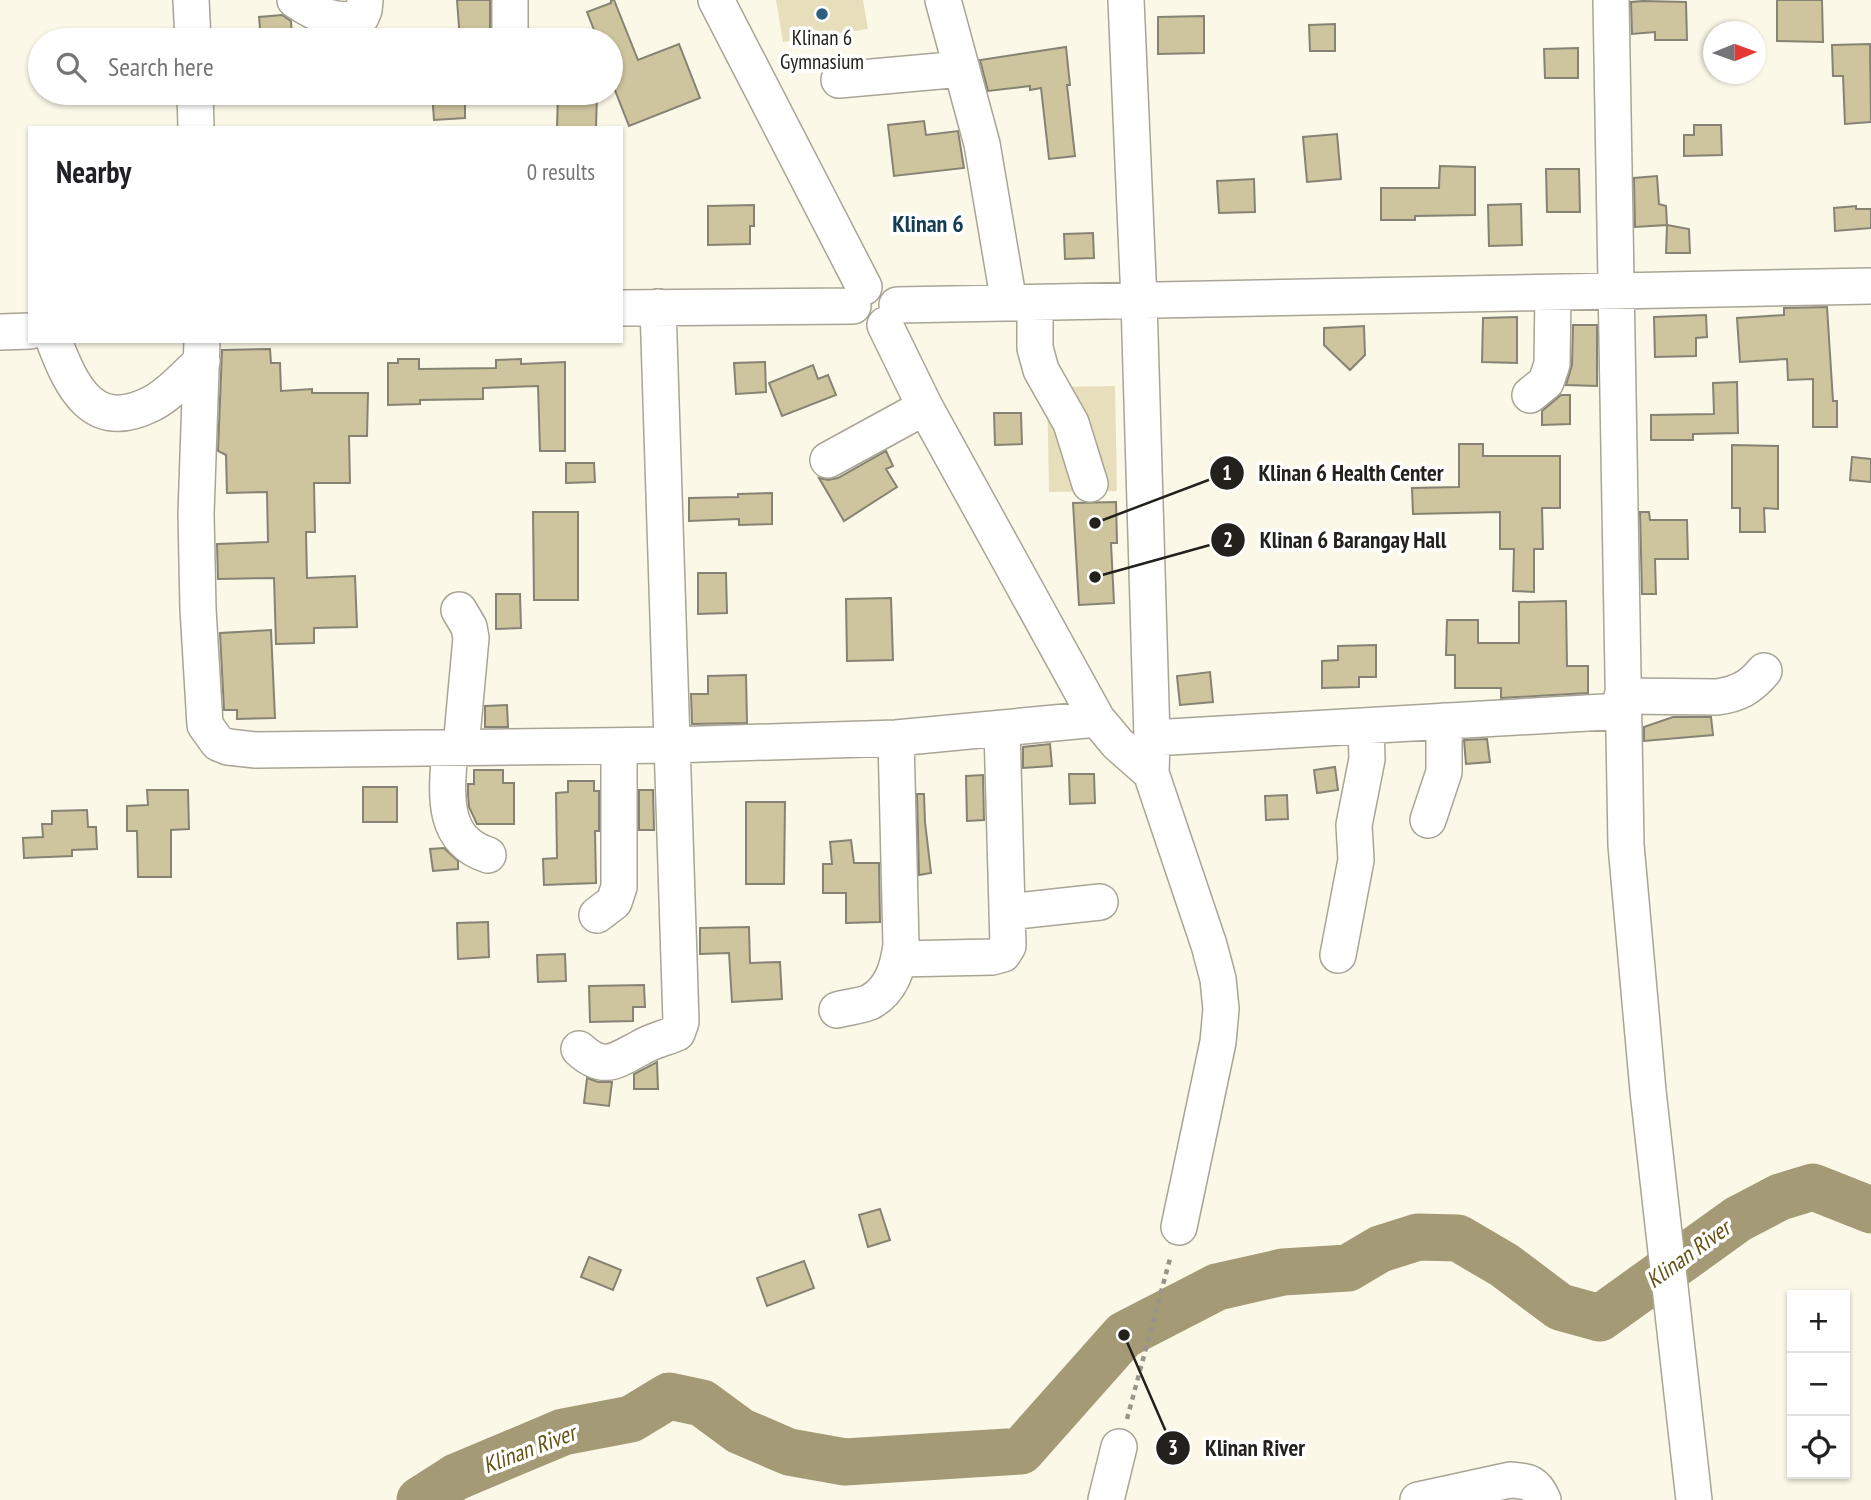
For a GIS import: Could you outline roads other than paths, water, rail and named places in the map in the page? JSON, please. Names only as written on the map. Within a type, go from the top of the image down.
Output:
[{"type":"street","points":[[191,0],[192,28]]},
{"type":"street","points":[[295,0],[330,19],[351,20],[361,17],[365,0]]},
{"type":"street","points":[[510,0],[510,28]]},
{"type":"street","points":[[716,0],[859,296],[858,320],[870,327],[891,315],[1022,303],[1871,286]]},
{"type":"street","points":[[943,0],[1041,370],[1071,423],[1090,484]]},
{"type":"street","points":[[1126,0],[1139,301],[1151,773],[1209,945],[1222,1009],[1218,1042],[1179,1227]]},
{"type":"street","points":[[1611,0],[1626,845],[1648,1091],[1694,1500]]},
{"type":"street","points":[[839,80],[962,69]]},
{"type":"street","points":[[195,105],[196,126]]},
{"type":"street","points":[[1530,395],[1546,382],[1552,364],[1553,293]]},
{"type":"street","points":[[623,308],[859,296]]},
{"type":"street","points":[[579,1049],[589,1058],[601,1062],[616,1062],[641,1047],[677,1033],[681,1022],[658,307]]},
{"type":"street","points":[[891,315],[925,407],[1097,719],[1118,744],[1151,773]]},
{"type":"street","points":[[0,332],[28,331]]},
{"type":"street","points":[[55,343],[83,398],[94,407],[117,414],[153,404],[202,351]]},
{"type":"street","points":[[202,351],[196,514],[198,595],[205,725],[218,743],[228,747],[256,750],[671,745],[896,738],[1097,719]]},
{"type":"street","points":[[828,460],[925,407]]},
{"type":"street","points":[[459,610],[469,627],[471,638],[456,748],[448,774],[452,825],[462,841],[473,850],[488,855]]},
{"type":"street","points":[[1152,738],[1444,721],[1717,697],[1730,695],[1754,684],[1764,671]]},
{"type":"street","points":[[1428,820],[1444,772],[1444,721]]},
{"type":"street","points":[[1338,955],[1356,860],[1354,825],[1367,759],[1366,726]]},
{"type":"street","points":[[899,959],[992,957],[1003,954],[1008,946],[1002,729]]},
{"type":"street","points":[[837,1010],[871,1001],[887,986],[897,971],[901,945],[896,738]]},
{"type":"street","points":[[597,915],[614,902],[619,887],[620,746]]},
{"type":"street","points":[[1008,912],[1100,902]]},
{"type":"street","points":[[1106,1500],[1119,1447]]},
{"type":"street","points":[[1420,1500],[1510,1480],[1525,1481],[1538,1488],[1543,1500]]},
{"type":"waterway","name":"Klinan River","points":[[420,1500],[456,1477],[563,1432],[631,1419],[669,1396],[702,1403],[740,1431],[789,1452],[845,1462],[1021,1451],[1124,1335],[1217,1287],[1283,1272],[1348,1268],[1380,1249],[1418,1237],[1458,1238],[1504,1265],[1560,1307],[1600,1318],[1738,1219],[1780,1197],[1813,1187],[1871,1210]]},
{"type":"place","name":"Klinan 6 Gymnasium","points":[[822,14]]},
{"type":"place","name":"Klinan 6 Health Center","points":[[1095,523]]},
{"type":"place","name":"Klinan 6 Barangay Hall","points":[[1095,577]]},
{"type":"place","name":"Klinan River","points":[[1124,1335]]},
{"type":"district","name":"Klinan 6","points":[[928,224]]}]
